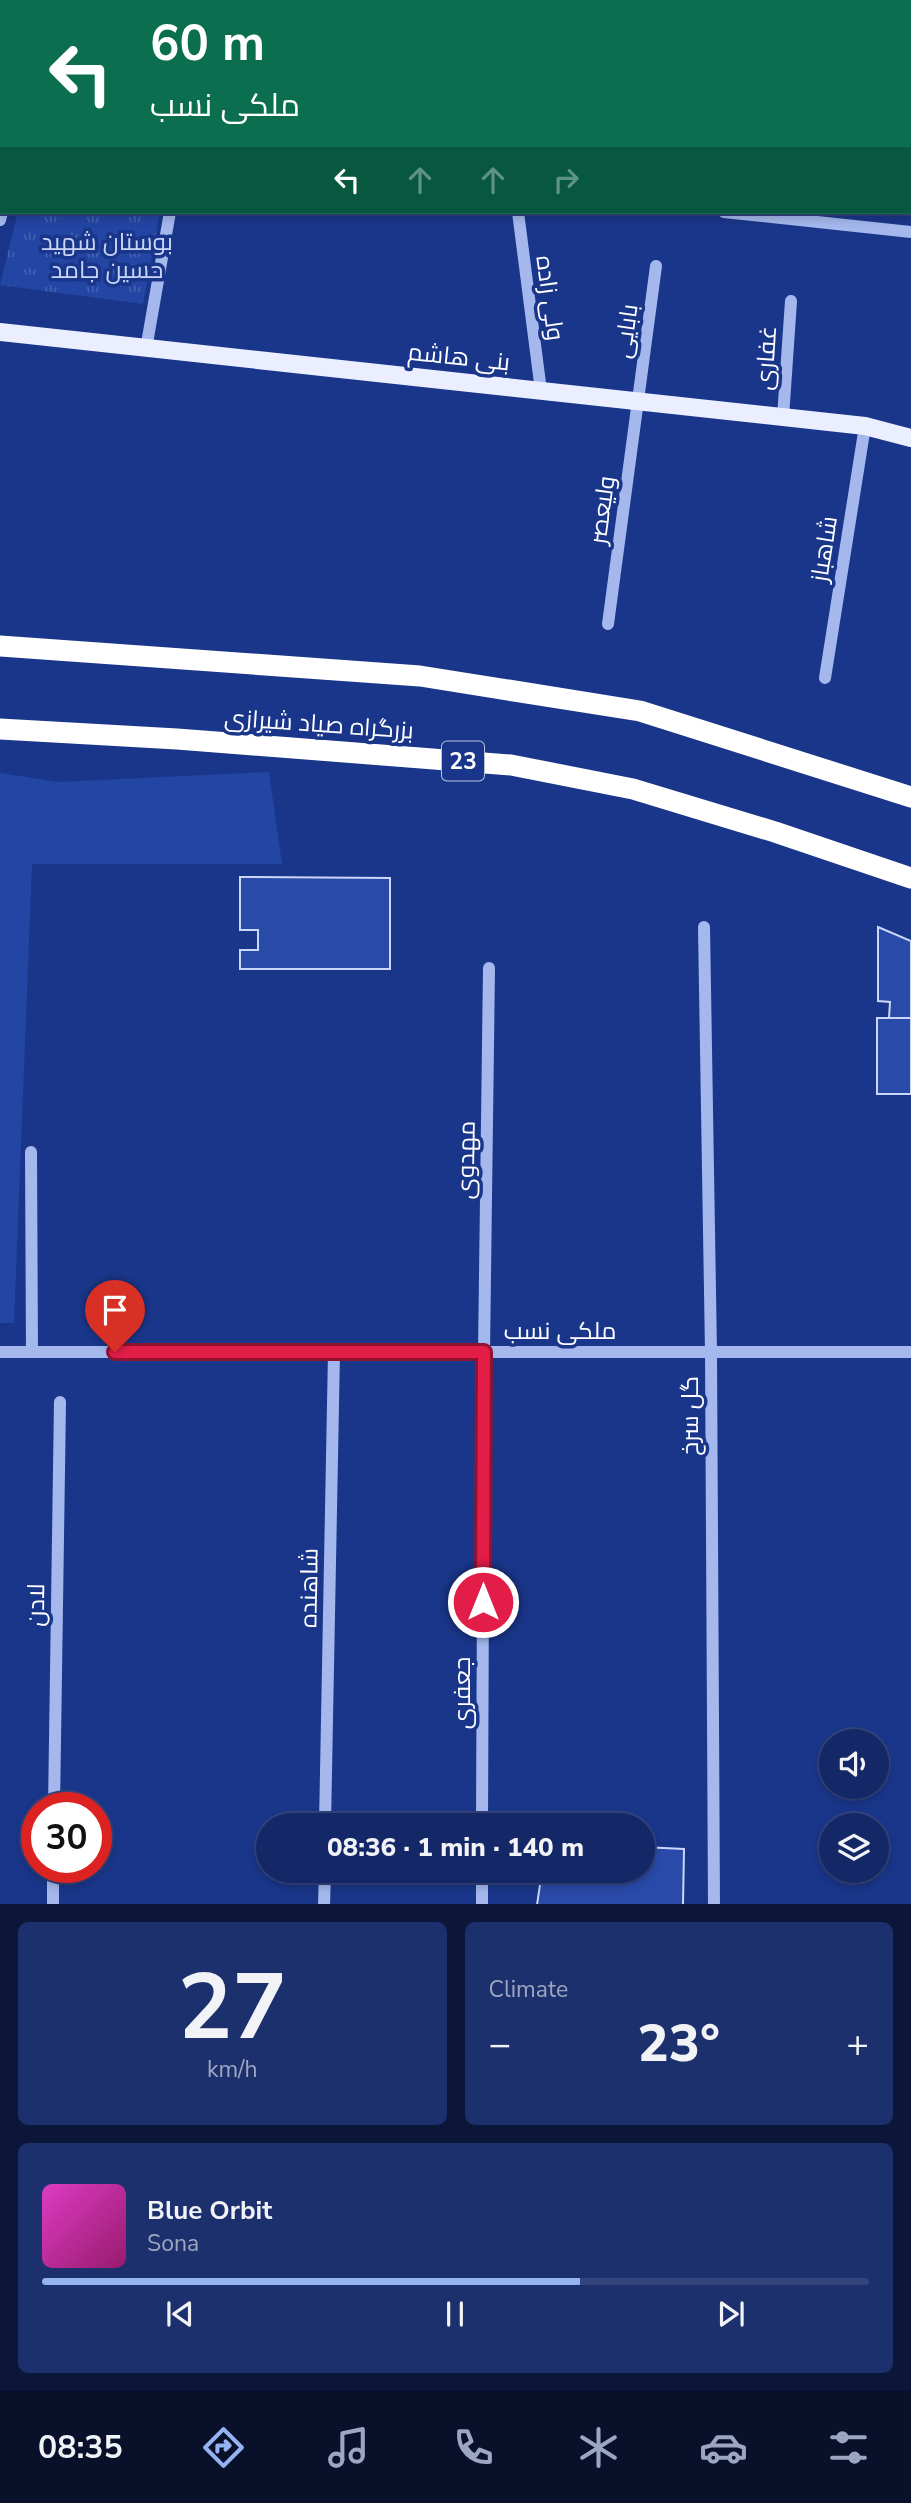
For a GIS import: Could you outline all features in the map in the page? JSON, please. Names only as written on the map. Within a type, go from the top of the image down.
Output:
[{"type":"highway","points":[[0,646],[420,676],[640,711],[911,797]]},
{"type":"highway","name":"بزرگراه صیاد شیرازی","points":[[0,729],[177,739],[511,765],[633,789],[775,832],[911,878]]},
{"type":"main road","name":"بنی هاشم","points":[[0,332],[865,426],[911,438]]},
{"type":"street","points":[[146,349],[170,214]]},
{"type":"street","name":"ولی زاده","points":[[518,214],[541,391]]},
{"type":"street","points":[[743,214],[911,232]]},
{"type":"street","name":"بابایی","points":[[638,401],[656,266]]},
{"type":"street","name":"غفاری","points":[[783,417],[791,301]]},
{"type":"street","name":"ولیعصر","points":[[608,624],[638,401]]},
{"type":"street","name":"شاهباز","points":[[825,678],[865,426]]},
{"type":"street","name":"گل سرخ","points":[[704,927],[711,1352],[714,1904]]},
{"type":"street","name":"مهدوی","points":[[484,1352],[489,968]]},
{"type":"street","points":[[31,1152],[32,1352]]},
{"type":"street","name":"ملکی نسب","points":[[0,1352],[911,1352]]},
{"type":"street","name":"شاهنده","points":[[325,1813],[334,1352]]},
{"type":"street","name":"جعفری","points":[[482,1813],[484,1352]]},
{"type":"street","name":"لادن","points":[[54,1792],[60,1402]]},
{"type":"street","points":[[52,1904],[53,1883]]},
{"type":"street","points":[[324,1883],[324,1904]]},
{"type":"street","points":[[481,1904],[482,1883]]},
{"type":"green space","name":"بوستان شهید حسین جامد","points":[[18,214],[160,214],[143,304],[0,285]]},
{"type":"green space","points":[[269,772],[282,864],[32,864],[14,1323],[0,1323],[0,773],[59,782]]},
{"type":"building","points":[[240,877],[390,878],[390,969],[240,969],[240,950],[258,950],[258,930],[240,930]]},
{"type":"building","points":[[878,927],[911,941],[911,1018],[889,1018],[890,1002],[878,1001]]},
{"type":"building","points":[[877,1018],[911,1018],[911,1094],[877,1094]]},
{"type":"building","points":[[655,1848],[684,1849],[683,1904],[537,1904],[540,1883],[655,1883]]},
{"type":"route","points":[[115,1352],[484,1352],[483,1602]]}]
